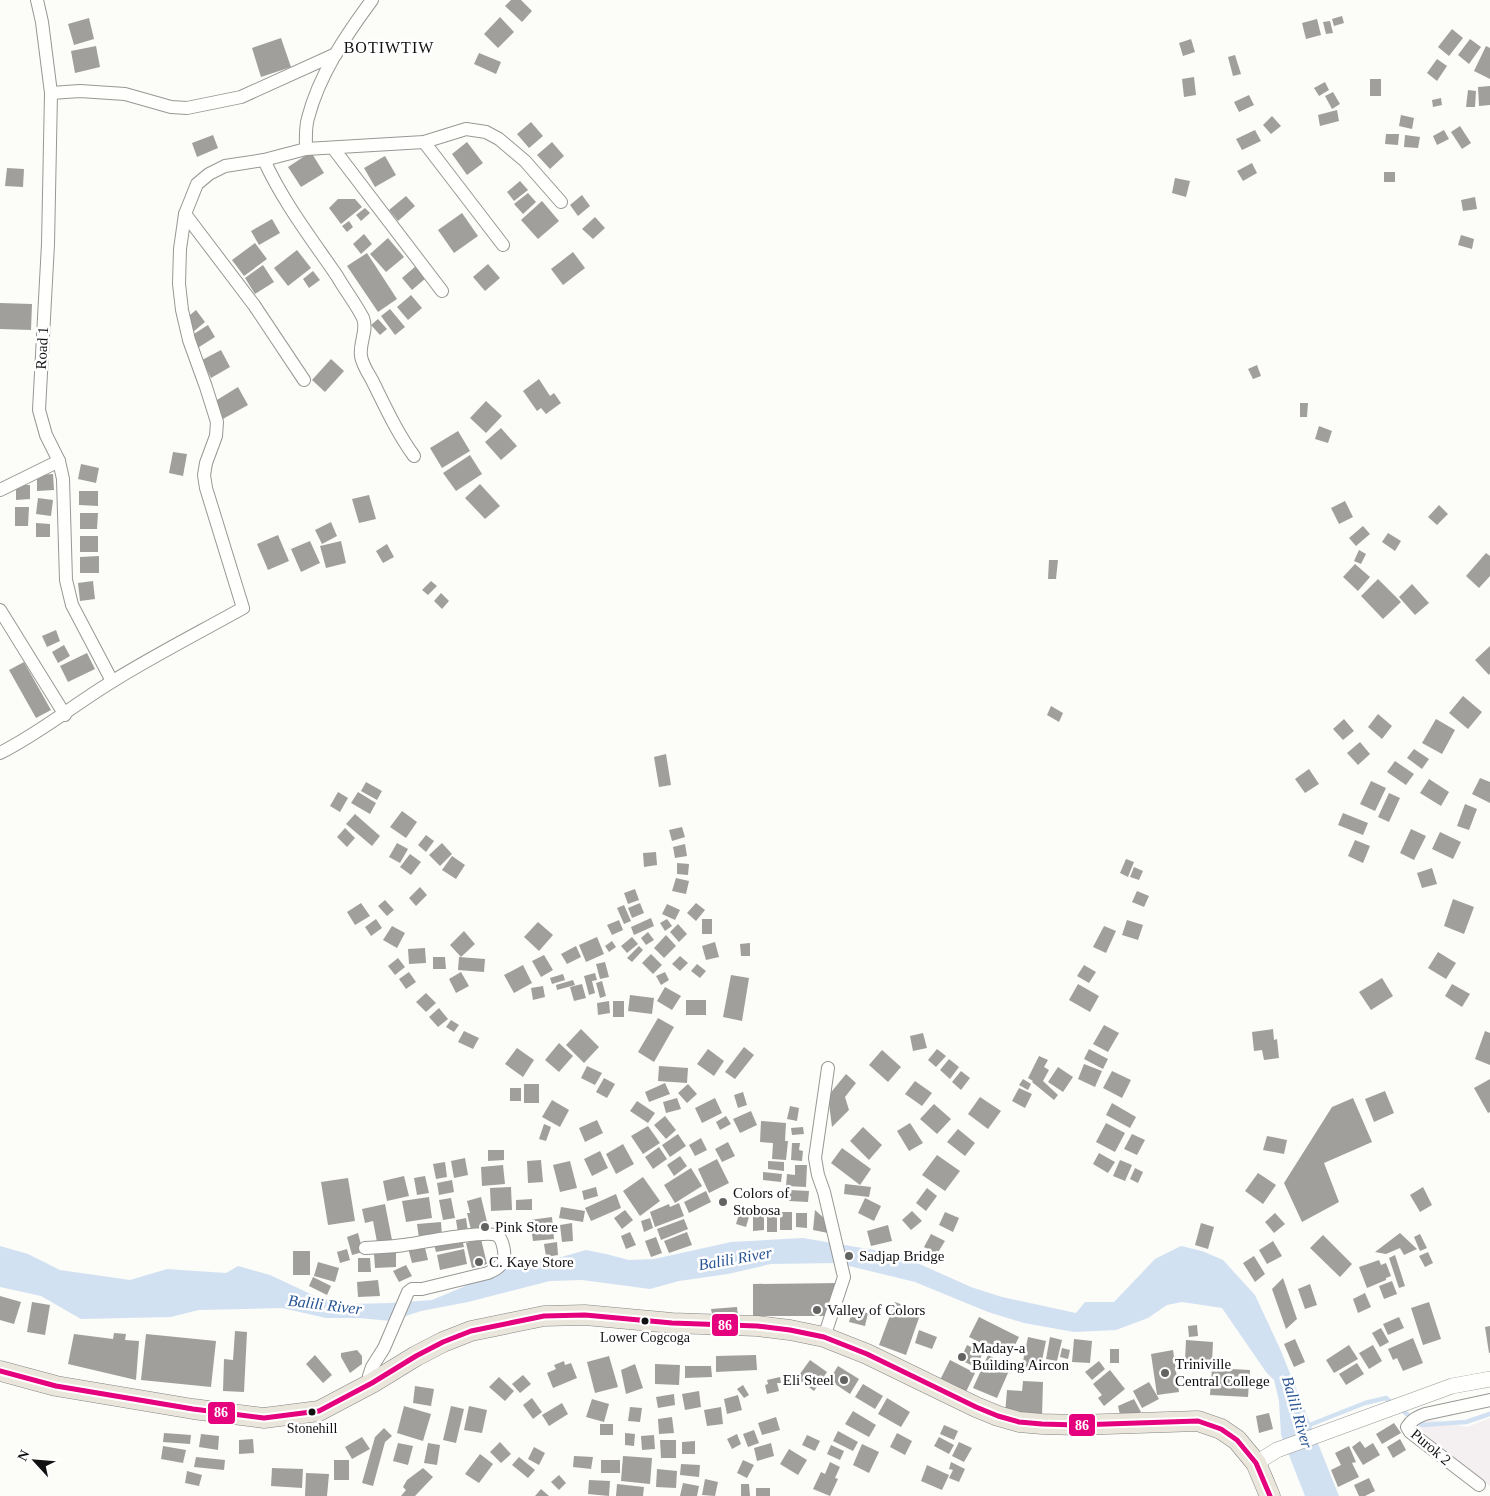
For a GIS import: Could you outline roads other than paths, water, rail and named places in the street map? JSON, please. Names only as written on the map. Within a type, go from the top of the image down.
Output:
[{"type":"highway","points":[[0,1371],[74,1389],[193,1409],[264,1418],[319,1411],[443,1342],[471,1331],[544,1316],[585,1315],[672,1323],[757,1326],[824,1337],[867,1354],[976,1407],[1019,1422],[1042,1424],[1198,1422],[1221,1430],[1237,1440],[1256,1463],[1270,1496]]},
{"type":"street","name":"Road 1","points":[[37,0],[42,22],[51,93],[48,244],[39,410],[46,435],[59,461],[63,479],[66,580],[72,605],[112,681]]},
{"type":"street","points":[[306,149],[307,120],[320,87],[336,54],[372,0]]},
{"type":"street","points":[[51,93],[125,94],[171,108],[187,108],[241,97],[336,54]]},
{"type":"street","points":[[0,753],[65,715],[112,681],[243,608],[206,488],[204,475],[206,463],[216,436],[217,422],[189,340],[182,310],[179,284],[180,249],[185,214],[197,184],[209,174],[224,166],[264,160],[306,149],[424,142],[466,129],[486,132],[499,139],[525,162],[561,202]]},
{"type":"street","points":[[424,142],[503,245]]},
{"type":"street","points":[[332,148],[442,291]]},
{"type":"street","points":[[264,160],[275,184],[292,212],[331,267],[362,318],[365,328],[361,344],[361,357],[395,427],[414,456]]},
{"type":"street","points":[[185,214],[254,305],[304,380]]},
{"type":"street","points":[[0,490],[59,461]]},
{"type":"street","points":[[0,610],[65,715]]},
{"type":"street","points":[[824,1337],[844,1277],[815,1158],[828,1068]]},
{"type":"street","points":[[365,1248],[402,1245],[476,1234],[497,1235],[501,1239],[504,1258],[497,1268],[488,1273],[412,1289],[408,1292],[384,1348],[372,1368],[369,1376],[372,1383]]},
{"type":"street","points":[[1256,1463],[1283,1447],[1452,1386],[1490,1379]]},
{"type":"street","name":"Purok 2","points":[[1478,1485],[1410,1432],[1407,1427],[1410,1422],[1424,1414],[1490,1400]]},
{"type":"water","name":"Balili River","points":[[803,1238],[880,1251],[906,1258],[971,1287],[1002,1297],[1076,1313],[1085,1302],[1114,1302],[1155,1259],[1181,1246],[1202,1251],[1223,1260],[1255,1295],[1281,1351],[1339,1496],[1305,1496],[1281,1435],[1279,1401],[1274,1380],[1266,1372],[1222,1308],[1182,1302],[1167,1305],[1148,1318],[1116,1330],[1074,1332],[1024,1323],[988,1312],[915,1282],[837,1263],[771,1264],[728,1274],[679,1281],[650,1289],[582,1280],[550,1281],[468,1302],[421,1311],[391,1321],[326,1318],[282,1308],[199,1310],[171,1317],[81,1319],[41,1296],[0,1287],[0,1246],[28,1254],[60,1270],[130,1280],[167,1269],[226,1273],[238,1266],[270,1275],[319,1298],[352,1304],[432,1300],[493,1272],[527,1261],[554,1259],[586,1250],[629,1260],[654,1259],[731,1242]]},
{"type":"waterway","name":"Balili River","points":[[1307,1426],[1365,1403],[1386,1398],[1394,1405]]},
{"type":"waterway","points":[[1400,1409],[1422,1425],[1466,1422],[1490,1414]]},
{"type":"place","name":"Colors of Stobosa","points":[[723,1202]]},
{"type":"place","name":"Pink Store","points":[[485,1227]]},
{"type":"place","name":"Sadjap Bridge","points":[[849,1256]]},
{"type":"place","name":"C. Kaye Store","points":[[479,1262]]},
{"type":"place","name":"Valley of Colors","points":[[817,1310]]},
{"type":"place","name":"Lower Cogcoga","points":[[645,1321]]},
{"type":"place","name":"Maday-a Building Aircon","points":[[962,1357]]},
{"type":"place","name":"Triniville Central College","points":[[1165,1373]]},
{"type":"place","name":"Eli Steel","points":[[844,1380]]},
{"type":"place","name":"Stonehill","points":[[312,1412]]},
{"type":"district","name":"BOTIWTIW","points":[[389,47]]}]
